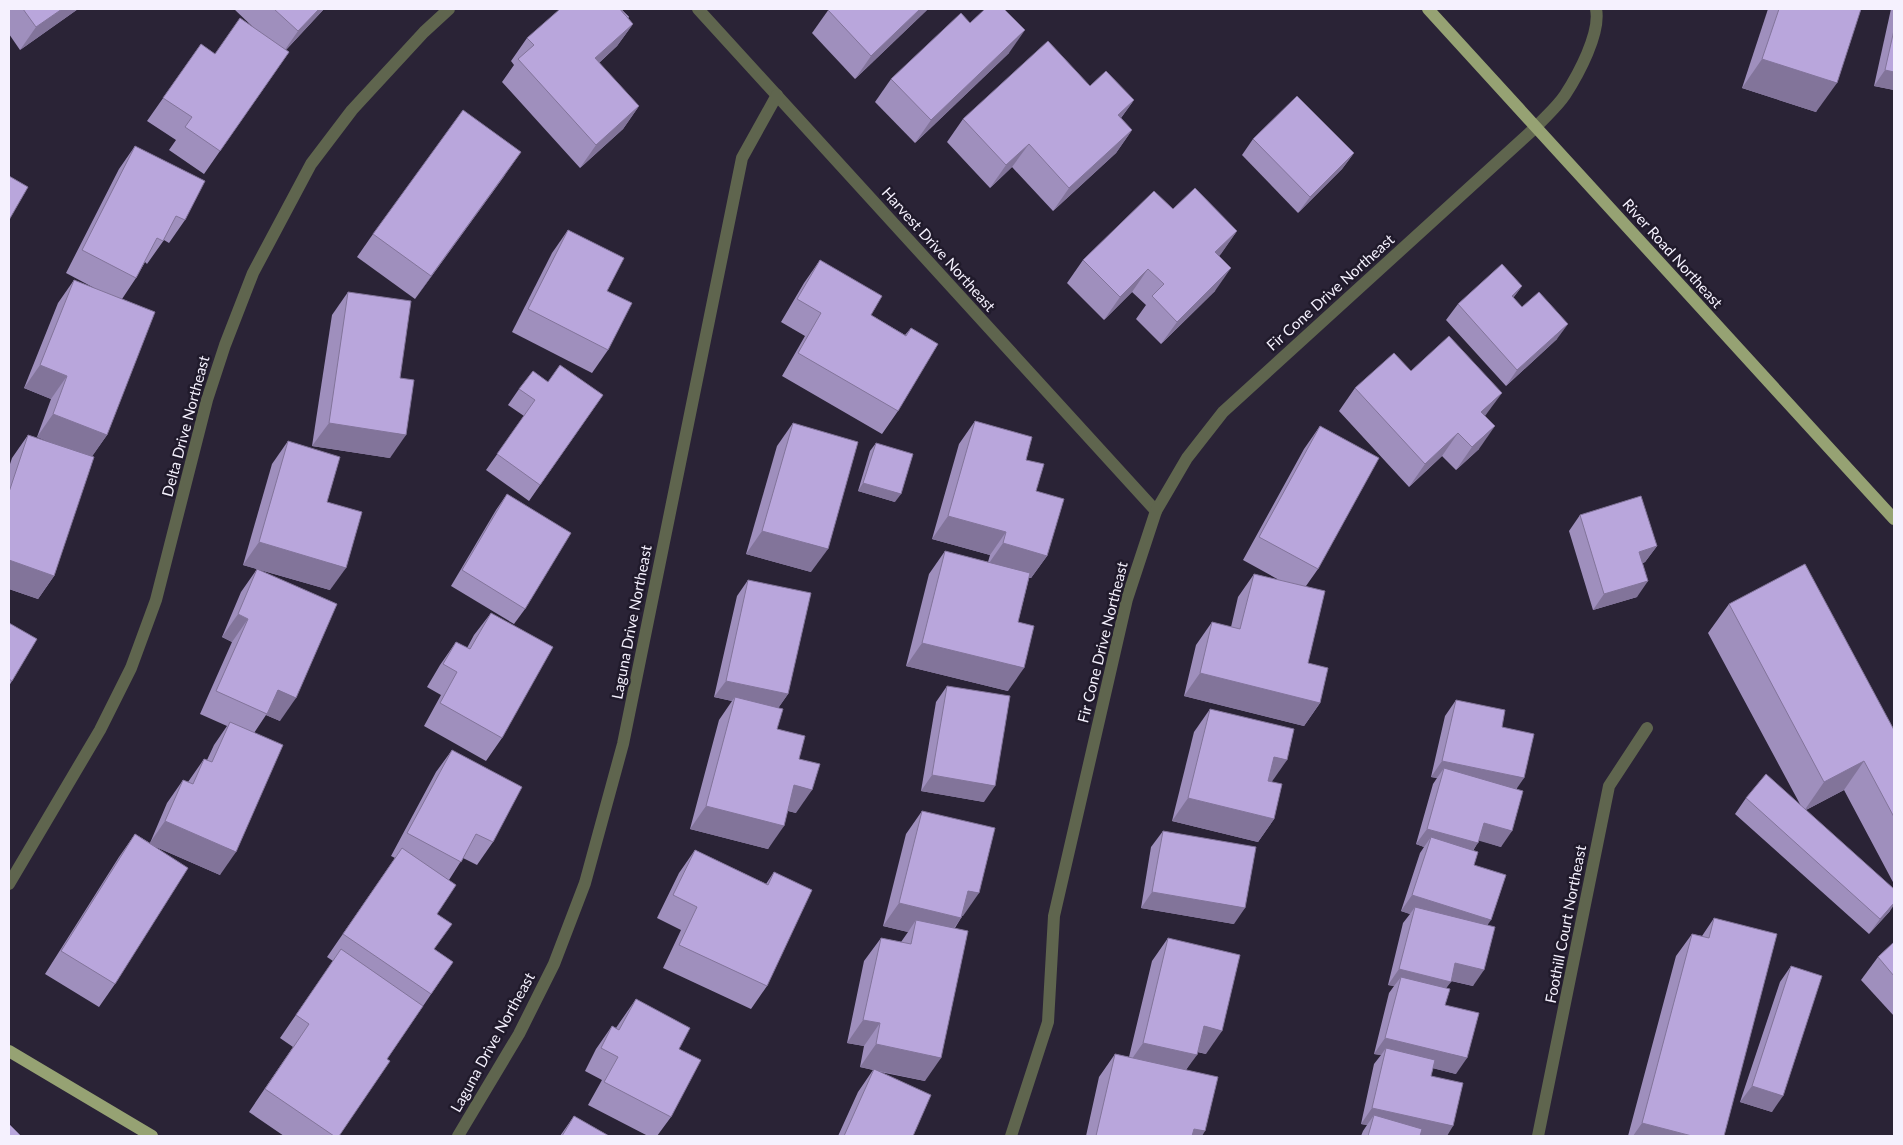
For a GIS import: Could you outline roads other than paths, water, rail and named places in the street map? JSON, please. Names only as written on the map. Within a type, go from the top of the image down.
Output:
[{"type":"main road","name":"River Road Northeast","points":[[1428,9],[1894,520]]},
{"type":"main road","points":[[9,1051],[152,1136]]},
{"type":"street","name":"Delta Drive Northeast","points":[[9,884],[100,730],[131,668],[156,600],[208,400],[222,354],[253,273],[311,164],[352,110],[424,32],[449,9]]},
{"type":"street","name":"Harvest Drive Northeast","points":[[698,9],[1156,511]]},
{"type":"street","name":"Fir Cone Drive Northeast","points":[[1011,1136],[1048,1022],[1054,916],[1127,599],[1156,511],[1187,458],[1223,412],[1536,127],[1564,96],[1586,57],[1598,19],[1596,9]]},
{"type":"street","name":"Laguna Drive Northeast","points":[[458,1136],[523,1025],[554,964],[585,883],[623,744],[742,158],[777,95]]},
{"type":"street","name":"Foothill Court Northeast","points":[[1538,1136],[1609,786],[1647,728]]}]
